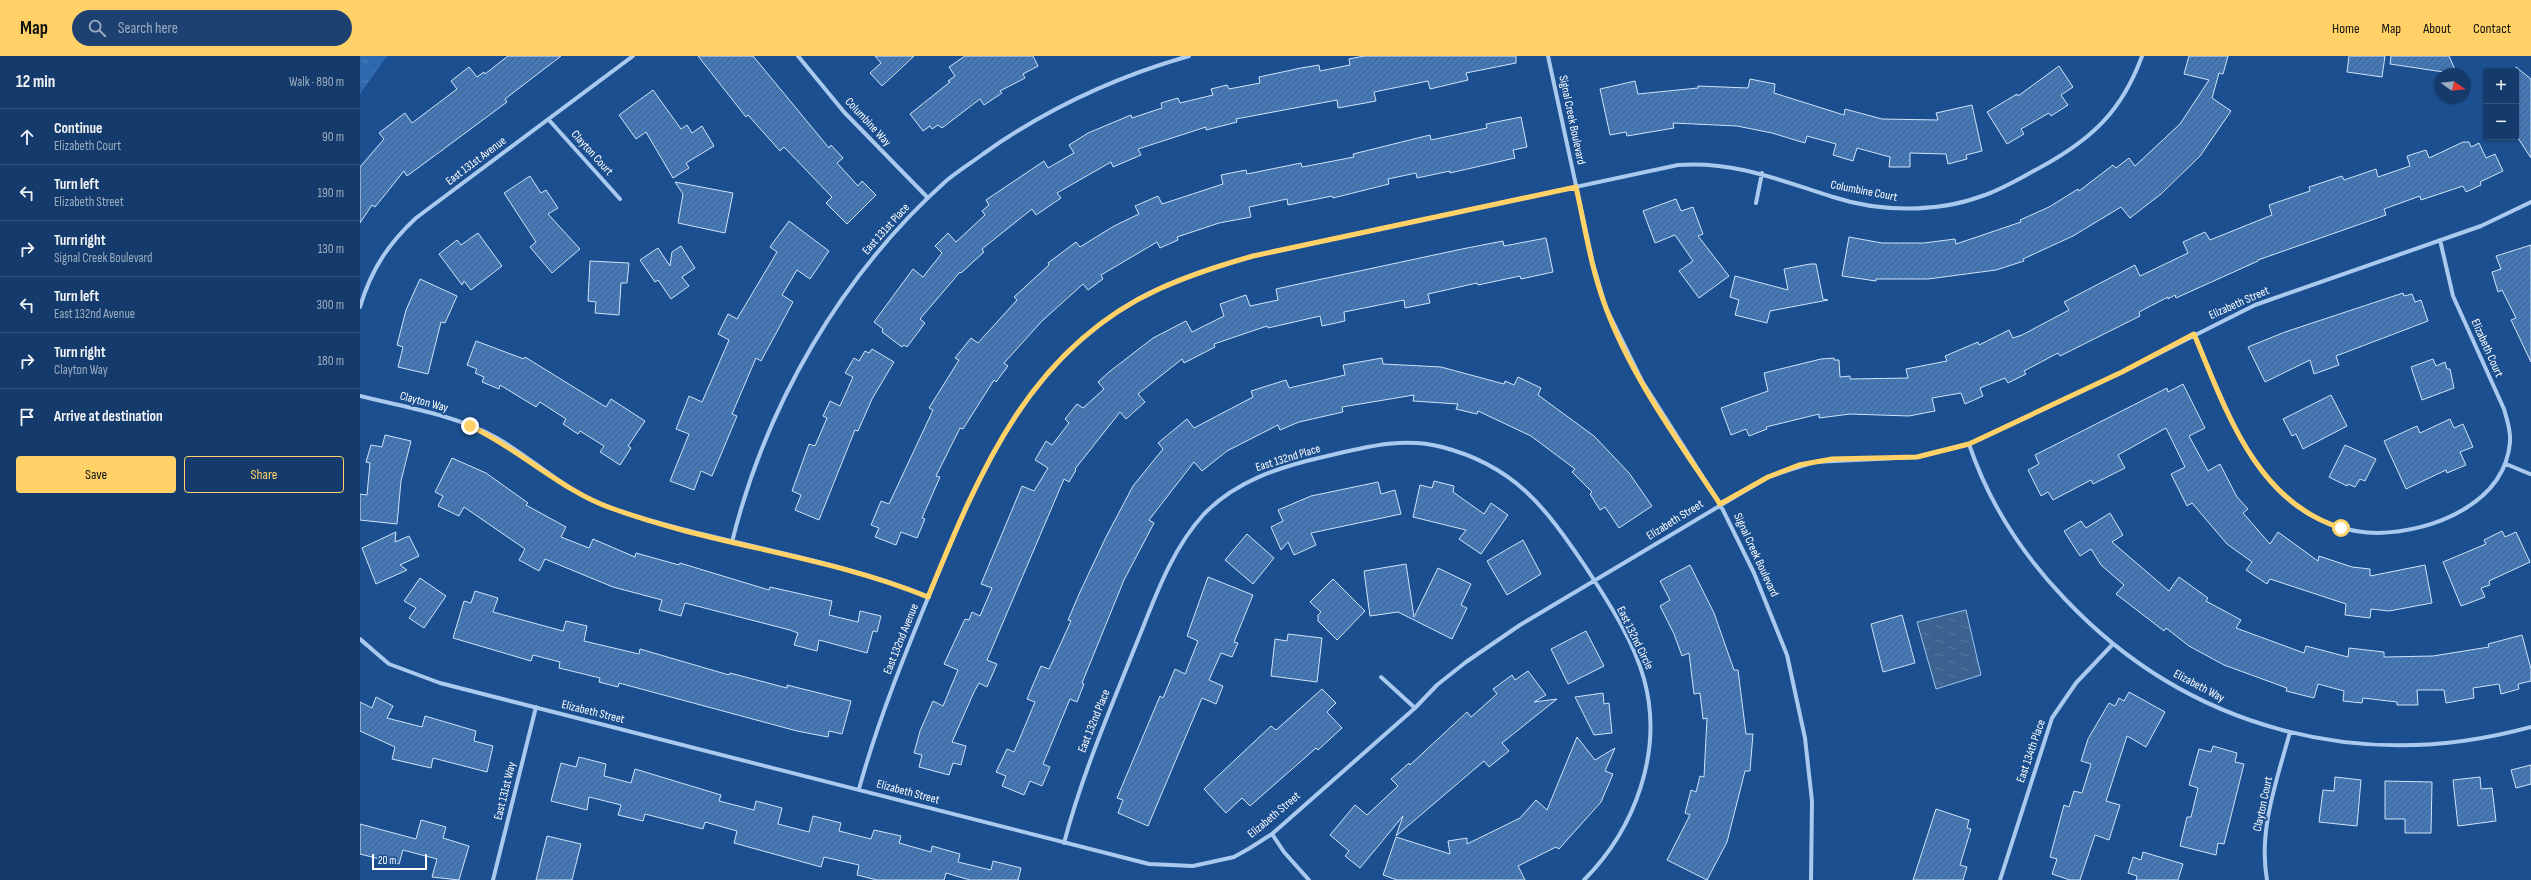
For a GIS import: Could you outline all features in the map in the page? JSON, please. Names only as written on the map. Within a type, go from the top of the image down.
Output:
[{"type":"street","name":"East 131st Avenue","points":[[360,307],[374,268],[396,236],[416,218],[633,56]]},
{"type":"street","name":"Columbine Way","points":[[798,56],[844,112],[928,198]]},
{"type":"street","name":"East 131st Place","points":[[732,542],[740,506],[753,469],[789,389],[825,324],[866,266],[896,231],[948,180],[1017,130],[1058,108],[1140,71],[1189,56]]},
{"type":"street","name":"Signal Creek Boulevard","points":[[1548,56],[1593,264],[1609,315],[1642,381],[1720,504],[1754,573],[1777,626],[1795,685],[1805,738],[1812,801],[1811,880]]},
{"type":"street","name":"Columbine Court","points":[[1576,187],[1626,175],[1691,164],[1738,168],[1762,173],[1835,198],[1888,208],[1942,205],[1982,196],[2054,160],[2098,129],[2123,97],[2133,80],[2142,56]]},
{"type":"street","name":"Clayton Court","points":[[549,120],[620,199]]},
{"type":"street","points":[[1756,203],[1762,173]]},
{"type":"street","name":"East 132nd Avenue","points":[[859,789],[887,700],[928,597],[976,485],[1011,421],[1030,395],[1069,351],[1115,314],[1159,288],[1212,267],[1253,256],[1576,187]]},
{"type":"street","name":"Elizabeth Street","points":[[360,639],[377,656],[401,670],[440,683],[1149,864],[1194,866],[1234,857],[1272,834],[1414,708],[1437,685],[1490,644],[1720,504],[1768,477],[1799,465],[1832,459],[1917,457],[1969,444],[2122,372],[2194,334],[2276,296],[2482,226],[2531,202]]},
{"type":"street","name":"Elizabeth Court","points":[[2194,334],[2227,409],[2254,459],[2270,482],[2293,504],[2323,522],[2354,530],[2378,533],[2431,524],[2453,516],[2486,493],[2506,464],[2510,441],[2504,409],[2453,296],[2440,240]]},
{"type":"street","name":"Clayton Way","points":[[360,396],[470,426],[496,438],[585,496],[610,508],[732,542],[870,575],[928,597]]},
{"type":"street","name":"East 132nd Place","points":[[1064,843],[1085,769],[1168,569],[1192,528],[1206,512],[1238,486],[1282,467],[1387,443],[1411,442],[1442,446],[1480,460],[1519,483],[1542,506],[1595,581]]},
{"type":"street","name":"Elizabeth Way","points":[[1969,444],[1979,473],[2012,535],[2043,576],[2112,644],[2138,663],[2204,703],[2290,732],[2368,745],[2422,746],[2481,739],[2531,728]]},
{"type":"street","points":[[2506,464],[2530,474]]},
{"type":"street","name":"East 132nd Circle","points":[[1584,880],[1600,864],[1627,825],[1638,797],[1650,734],[1647,692],[1639,664],[1595,581]]},
{"type":"street","name":"East 134th Place","points":[[2000,880],[2052,718],[2076,683],[2112,644]]},
{"type":"street","points":[[1381,678],[1414,708]]},
{"type":"street","name":"East 131st Way","points":[[493,880],[536,708]]},
{"type":"street","name":"Clayton Court","points":[[2267,880],[2264,849],[2269,815],[2290,732]]},
{"type":"street","points":[[1272,834],[1284,852],[1309,880]]},
{"type":"green space","points":[[360,56],[387,56],[360,94]]},
{"type":"water","points":[[1966,610],[1981,675],[1936,689],[1917,622]]},
{"type":"building","points":[[508,56],[561,56],[505,99],[507,102],[407,176],[404,171],[375,207],[372,205],[360,223],[360,167],[384,139],[379,133],[405,113],[412,123],[457,89],[451,81],[469,67],[477,77],[484,72],[485,74]]},
{"type":"building","points":[[698,56],[753,56],[829,148],[831,145],[843,158],[837,163],[858,186],[862,181],[876,195],[847,224],[826,203],[832,197],[784,147],[780,151],[748,115],[746,117]]},
{"type":"building","points":[[875,56],[914,56],[882,86],[870,73],[881,63]]},
{"type":"building","points":[[965,56],[1033,56],[1038,66],[1023,74],[1025,78],[1000,91],[1002,93],[984,105],[980,99],[942,128],[938,125],[932,129],[930,126],[923,131],[910,114],[950,82],[948,81],[955,76],[949,67]]},
{"type":"building","points":[[1364,56],[1516,56],[1516,63],[1466,73],[1468,80],[1430,89],[1428,81],[1374,92],[1376,101],[1338,108],[1337,100],[1236,119],[1237,122],[1206,130],[1206,127],[1138,149],[1141,155],[1113,167],[1111,162],[1057,193],[1061,198],[1036,215],[1032,209],[982,249],[984,252],[961,273],[960,272],[920,319],[925,323],[907,347],[904,345],[902,347],[882,332],[883,329],[874,322],[913,269],[923,277],[942,253],[935,246],[948,233],[956,242],[985,215],[982,211],[989,205],[986,200],[1044,161],[1048,168],[1074,153],[1069,145],[1088,133],[1131,115],[1132,118],[1162,108],[1161,103],[1178,98],[1180,103],[1213,95],[1211,89],[1227,85],[1229,89],[1260,83],[1259,77],[1301,68],[1319,65],[1320,71],[1350,65],[1349,59]]},
{"type":"building","points":[[2189,56],[2228,56],[2223,74],[2219,73],[2212,98],[2231,111],[2200,156],[2161,194],[2130,218],[2121,207],[2073,236],[2023,259],[2024,261],[1996,270],[1928,279],[1876,279],[1876,281],[1842,276],[1849,237],[1882,243],[1924,243],[1955,239],[1956,244],[2021,222],[2020,220],[2049,207],[2078,189],[2079,191],[2113,165],[2116,168],[2129,158],[2135,166],[2180,124],[2209,80],[2184,74]]},
{"type":"building","points":[[2349,56],[2385,56],[2382,77],[2347,72]]},
{"type":"building","points":[[2391,56],[2449,56],[2454,68],[2435,68],[2435,71],[2390,64]]},
{"type":"building","points":[[2059,66],[2073,87],[2061,95],[2068,105],[2051,116],[2049,113],[2021,129],[2024,134],[2007,144],[1987,112],[2017,94],[2018,96]]},
{"type":"building","points":[[2519,69],[2531,79],[2531,158],[2519,140]]},
{"type":"building","points":[[1750,79],[1775,84],[1774,93],[1844,115],[1845,109],[1882,119],[1938,120],[1936,113],[1972,105],[1982,151],[1966,155],[1967,159],[1948,164],[1946,154],[1910,153],[1910,167],[1889,167],[1890,157],[1857,148],[1853,161],[1833,155],[1836,144],[1807,136],[1805,143],[1772,133],[1737,126],[1673,123],[1674,128],[1627,136],[1626,132],[1610,135],[1600,89],[1635,81],[1638,94],[1698,88],[1698,86],[1748,88]]},
{"type":"building","points":[[653,90],[681,129],[687,125],[692,133],[702,126],[714,146],[686,163],[689,168],[673,178],[646,132],[636,139],[619,115]]},
{"type":"building","points":[[1521,117],[1527,147],[1513,150],[1515,158],[1450,173],[1450,171],[1417,178],[1416,173],[1388,179],[1389,184],[1333,198],[1332,196],[1288,205],[1287,199],[1249,207],[1251,217],[1219,223],[1177,237],[1178,240],[1160,248],[1157,242],[1101,275],[1103,279],[1088,290],[1083,284],[1042,321],[1004,363],[1008,366],[996,382],[994,380],[963,429],[960,428],[936,476],[940,477],[922,518],[925,519],[917,538],[901,532],[896,545],[875,537],[879,528],[871,525],[881,501],[889,504],[933,410],[929,408],[959,360],[955,358],[971,338],[978,343],[1017,300],[1014,297],[1049,265],[1048,263],[1076,242],[1080,247],[1114,226],[1139,214],[1135,206],[1158,196],[1162,204],[1223,184],[1221,175],[1246,170],[1247,174],[1301,163],[1302,167],[1354,157],[1353,154],[1430,135],[1431,140],[1487,128],[1486,124]]},
{"type":"building","points":[[2463,142],[2469,142],[2471,147],[2479,143],[2486,158],[2495,154],[2503,171],[2480,182],[2481,185],[2466,192],[2463,186],[2421,200],[2420,196],[2384,209],[2386,215],[2258,260],[2176,298],[2175,295],[2168,299],[2168,297],[2139,312],[2140,316],[2060,356],[2058,353],[2024,371],[2026,374],[2008,383],[2005,378],[1980,388],[1983,396],[1965,404],[1961,393],[1932,398],[1935,411],[1909,416],[1850,414],[1819,418],[1819,414],[1766,427],[1767,429],[1749,436],[1746,429],[1731,435],[1721,408],[1768,391],[1764,373],[1821,359],[1834,358],[1834,360],[1839,360],[1840,377],[1850,376],[1850,379],[1908,378],[1906,369],[1947,361],[1945,356],[1978,342],[1979,345],[2009,330],[2013,338],[2022,335],[2069,310],[2064,302],[2135,265],[2140,276],[2188,253],[2183,242],[2205,232],[2210,240],[2272,215],[2269,205],[2310,191],[2309,187],[2342,176],[2344,180],[2376,169],[2378,177],[2410,166],[2407,156],[2426,150],[2429,158]]},
{"type":"building","points":[[530,176],[541,193],[546,190],[558,208],[548,214],[580,249],[552,273],[530,247],[536,242],[504,193]]},
{"type":"building","points":[[675,182],[733,193],[725,233],[678,223],[683,194]]},
{"type":"building","points":[[1676,199],[1681,211],[1693,207],[1703,234],[1698,236],[1729,276],[1699,298],[1679,271],[1693,261],[1675,235],[1655,243],[1643,211]]},
{"type":"building","points":[[789,221],[829,251],[810,279],[797,270],[782,295],[793,302],[761,361],[756,358],[732,414],[737,416],[712,476],[701,471],[694,490],[670,481],[689,434],[676,429],[689,396],[702,402],[729,340],[718,334],[728,314],[737,319],[777,252],[770,247]]},
{"type":"building","points":[[478,233],[502,266],[471,290],[464,281],[462,285],[439,254],[457,240],[461,245]]},
{"type":"building","points":[[1546,238],[1553,272],[1521,279],[1520,276],[1478,285],[1477,283],[1428,294],[1430,303],[1405,308],[1404,300],[1344,312],[1345,321],[1322,326],[1320,316],[1268,328],[1267,326],[1214,344],[1215,347],[1184,363],[1182,359],[1138,394],[1145,402],[1126,419],[1120,412],[1075,469],[1076,470],[1069,482],[1064,479],[987,660],[997,664],[987,687],[979,683],[952,742],[966,746],[961,765],[953,763],[949,775],[919,767],[922,755],[914,753],[920,731],[933,701],[943,706],[958,670],[944,664],[965,619],[969,620],[972,612],[980,616],[992,588],[981,584],[1022,486],[1034,491],[1048,468],[1035,460],[1046,441],[1052,445],[1069,423],[1065,419],[1077,404],[1083,408],[1104,389],[1098,382],[1109,372],[1153,338],[1186,321],[1192,332],[1224,316],[1220,304],[1246,295],[1250,306],[1278,300],[1276,289],[1503,241],[1504,246]]},
{"type":"building","points":[[2531,245],[2531,362],[2511,320],[2516,318],[2502,290],[2498,292],[2492,272],[2501,269],[2496,256]]},
{"type":"building","points":[[681,246],[695,268],[682,277],[689,286],[671,299],[658,280],[655,282],[640,260],[658,248],[670,266],[672,252]]},
{"type":"building","points":[[590,261],[629,263],[627,283],[621,283],[619,315],[595,313],[596,302],[588,301]]},
{"type":"building","points":[[1816,264],[1823,299],[1828,300],[1770,311],[1767,323],[1735,315],[1739,300],[1730,297],[1735,276],[1788,290],[1784,269]]},
{"type":"building","points":[[420,279],[457,296],[445,323],[441,322],[428,374],[398,367],[403,347],[397,345],[406,310]]},
{"type":"building","points":[[2403,293],[2404,296],[2412,294],[2415,302],[2421,300],[2428,321],[2336,356],[2339,365],[2314,374],[2310,360],[2265,382],[2248,347],[2285,332]]},
{"type":"building","points":[[476,341],[524,359],[525,357],[606,407],[611,399],[645,421],[628,446],[631,448],[620,465],[600,452],[604,446],[580,431],[578,434],[563,424],[566,419],[540,402],[536,407],[500,385],[499,389],[482,382],[484,377],[475,373],[477,369],[467,365]]},
{"type":"building","points":[[872,349],[894,362],[872,399],[858,431],[855,430],[819,520],[795,510],[801,495],[792,491],[809,444],[815,446],[827,418],[823,416],[830,401],[840,406],[853,377],[845,373],[854,358],[859,361],[865,351],[869,353]]},
{"type":"building","points":[[1382,358],[1383,364],[1441,367],[1504,384],[1505,381],[1514,385],[1518,377],[1541,388],[1538,395],[1594,436],[1629,473],[1652,506],[1619,528],[1605,507],[1600,510],[1590,494],[1592,492],[1572,472],[1575,469],[1531,436],[1478,411],[1477,414],[1456,409],[1458,404],[1413,401],[1414,395],[1342,407],[1343,412],[1299,422],[1280,430],[1278,425],[1227,451],[1202,471],[1194,462],[1149,520],[1154,523],[1124,580],[1082,683],[1084,684],[1077,702],[1070,699],[1043,764],[1050,767],[1042,786],[1030,781],[1024,795],[1002,786],[1006,776],[996,772],[1007,749],[1014,752],[1035,702],[1027,699],[1041,666],[1049,669],[1071,621],[1068,620],[1080,592],[1106,537],[1133,486],[1163,449],[1158,443],[1187,419],[1194,428],[1253,397],[1251,391],[1286,380],[1289,388],[1345,375],[1343,365]]},
{"type":"building","points":[[2433,359],[2436,366],[2445,362],[2447,369],[2450,369],[2454,388],[2422,400],[2411,367]]},
{"type":"building","points":[[2183,384],[2205,428],[2189,436],[2208,471],[2220,464],[2237,497],[2248,509],[2243,513],[2270,544],[2278,532],[2318,561],[2319,556],[2352,567],[2370,569],[2370,576],[2425,565],[2432,603],[2389,611],[2371,609],[2370,618],[2345,615],[2346,604],[2270,579],[2267,584],[2246,570],[2252,562],[2227,544],[2192,503],[2187,506],[2171,474],[2185,467],[2166,428],[2118,455],[2125,468],[2093,484],[2091,480],[2053,500],[2048,492],[2041,496],[2028,470],[2039,464],[2035,455],[2167,388],[2168,392]]},
{"type":"building","points":[[2331,395],[2347,426],[2303,449],[2296,434],[2292,436],[2283,419]]},
{"type":"building","points":[[2450,419],[2454,428],[2463,424],[2473,447],[2460,452],[2466,465],[2447,473],[2446,470],[2406,489],[2384,441],[2417,426],[2420,433]]},
{"type":"building","points":[[385,435],[411,441],[401,481],[397,524],[360,520],[360,494],[367,495],[370,463],[366,462],[371,445],[382,447]]},
{"type":"building","points":[[2345,445],[2376,459],[2365,481],[2360,479],[2355,487],[2348,484],[2347,486],[2329,477]]},
{"type":"building","points":[[452,458],[486,473],[528,503],[526,505],[566,527],[561,537],[589,548],[593,539],[635,557],[636,553],[679,565],[680,563],[769,590],[770,587],[832,601],[829,615],[858,622],[860,611],[881,616],[877,632],[873,631],[867,653],[819,640],[817,651],[794,645],[798,633],[790,630],[685,603],[681,616],[659,610],[662,600],[613,587],[545,559],[539,571],[519,560],[525,549],[464,507],[459,516],[438,506],[443,496],[435,492]]},
{"type":"building","points":[[1434,481],[1454,486],[1453,492],[1484,514],[1491,503],[1508,515],[1481,554],[1459,539],[1466,530],[1413,517],[1420,485],[1432,488]]},
{"type":"building","points":[[1378,482],[1381,494],[1395,490],[1401,514],[1311,533],[1316,545],[1294,555],[1288,542],[1281,550],[1271,527],[1283,521],[1278,510],[1311,496]]},
{"type":"building","points":[[2110,513],[2123,535],[2112,542],[2169,591],[2179,577],[2208,598],[2206,601],[2241,620],[2236,628],[2304,653],[2306,646],[2348,657],[2349,648],[2384,652],[2384,657],[2433,656],[2489,647],[2488,644],[2522,635],[2531,669],[2531,681],[2518,684],[2519,689],[2501,694],[2499,684],[2473,688],[2474,698],[2446,703],[2444,690],[2417,690],[2418,705],[2397,705],[2397,702],[2363,698],[2362,703],[2343,701],[2344,691],[2318,684],[2314,698],[2286,691],[2287,688],[2224,665],[2189,646],[2166,628],[2164,631],[2116,594],[2124,585],[2101,565],[2091,549],[2080,556],[2064,531],[2081,521],[2086,528]]},
{"type":"building","points":[[2502,531],[2505,537],[2516,532],[2530,562],[2489,581],[2490,585],[2481,588],[2485,597],[2461,606],[2443,562],[2486,544],[2484,540]]},
{"type":"building","points":[[396,532],[395,542],[409,536],[419,556],[400,565],[407,570],[376,584],[362,548]]},
{"type":"building","points":[[1247,534],[1274,558],[1253,584],[1225,560]]},
{"type":"building","points":[[1523,540],[1541,574],[1507,595],[1487,561]]},
{"type":"building","points":[[1406,564],[1414,617],[1438,568],[1471,584],[1461,605],[1467,608],[1452,639],[1398,612],[1370,616],[1364,571]]},
{"type":"building","points":[[1690,565],[1714,613],[1734,670],[1738,670],[1746,734],[1753,734],[1750,771],[1745,771],[1727,842],[1707,880],[1667,860],[1690,815],[1685,813],[1691,790],[1696,792],[1700,776],[1704,777],[1707,718],[1703,719],[1700,693],[1694,694],[1689,653],[1682,656],[1674,634],[1660,606],[1670,600],[1660,581]]},
{"type":"building","points":[[1208,577],[1253,595],[1234,642],[1238,643],[1232,657],[1221,653],[1209,680],[1223,686],[1216,704],[1202,698],[1148,826],[1118,813],[1123,800],[1117,798],[1160,696],[1163,698],[1175,669],[1185,674],[1198,641],[1187,636]]},
{"type":"building","points":[[420,578],[446,596],[424,628],[409,618],[416,608],[404,601]]},
{"type":"building","points":[[1333,579],[1365,611],[1337,640],[1318,621],[1318,615],[1321,612],[1310,602]]},
{"type":"building","points":[[475,591],[498,598],[493,612],[563,631],[566,621],[587,626],[584,641],[639,654],[640,649],[729,675],[730,673],[787,688],[787,685],[851,701],[842,734],[829,731],[828,737],[797,731],[619,683],[618,687],[599,682],[600,678],[559,668],[560,662],[533,655],[531,661],[453,638],[464,601],[471,603]]},
{"type":"building","points":[[1902,615],[1915,663],[1883,672],[1871,624]]},
{"type":"building","points":[[1586,631],[1604,666],[1568,684],[1551,649]]},
{"type":"building","points":[[1288,634],[1322,638],[1317,682],[1271,676],[1275,639],[1287,641]]},
{"type":"building","points":[[1528,671],[1546,695],[1534,702],[1557,699],[1502,743],[1509,751],[1489,767],[1484,761],[1396,836],[1403,816],[1360,868],[1345,856],[1349,851],[1330,835],[1355,805],[1367,815],[1398,786],[1391,779],[1409,763],[1410,765],[1467,712],[1471,717],[1497,694],[1493,689],[1512,675],[1515,680]]},
{"type":"building","points":[[1322,689],[1336,703],[1327,712],[1342,728],[1318,750],[1316,748],[1250,806],[1242,798],[1226,813],[1204,789],[1271,726],[1276,730]]},
{"type":"building","points":[[2129,692],[2165,712],[2146,747],[2127,736],[2106,801],[2120,805],[2109,840],[2095,835],[2080,880],[2070,880],[2052,874],[2057,859],[2050,857],[2064,805],[2069,807],[2074,791],[2082,793],[2091,764],[2081,761],[2088,739],[2109,703],[2115,706],[2119,698],[2124,701]]},
{"type":"building","points":[[1603,693],[1604,704],[1609,703],[1612,733],[1594,735],[1575,697]]},
{"type":"building","points":[[376,697],[393,706],[387,718],[422,727],[425,716],[476,731],[474,741],[493,746],[487,772],[433,758],[431,768],[392,759],[395,747],[360,731],[360,702],[372,708]]},
{"type":"building","points":[[1577,737],[1595,760],[1615,748],[1605,771],[1613,774],[1601,802],[1559,849],[1556,847],[1518,866],[1525,880],[1397,880],[1383,875],[1396,837],[1450,854],[1448,841],[1467,838],[1467,844],[1520,818],[1536,800],[1547,810]]},
{"type":"building","points":[[2213,746],[2237,753],[2235,762],[2244,764],[2224,844],[2218,843],[2216,855],[2180,846],[2187,817],[2191,817],[2198,788],[2189,785],[2199,749],[2211,752]]},
{"type":"building","points":[[579,757],[606,764],[604,776],[631,783],[635,769],[721,795],[719,801],[754,810],[756,801],[782,808],[778,824],[809,832],[813,816],[841,823],[839,831],[871,839],[874,830],[901,836],[899,843],[931,852],[932,846],[960,854],[958,862],[991,870],[993,861],[1021,868],[1018,880],[970,880],[946,873],[944,880],[877,880],[857,875],[859,865],[824,857],[821,867],[734,843],[737,831],[705,822],[703,829],[645,814],[643,821],[618,815],[621,805],[589,797],[587,810],[551,801],[561,763],[576,767]]},
{"type":"building","points":[[2531,765],[2531,784],[2516,788],[2511,770]]},
{"type":"building","points":[[2335,777],[2361,780],[2357,826],[2319,822],[2323,790],[2334,791]]},
{"type":"building","points":[[2480,777],[2481,789],[2492,788],[2496,821],[2458,826],[2453,780]]},
{"type":"building","points":[[2385,781],[2432,782],[2431,833],[2405,833],[2405,819],[2385,819]]},
{"type":"building","points":[[1936,809],[1969,820],[1967,828],[1971,829],[1960,865],[1967,867],[1963,880],[1913,880]]},
{"type":"building","points":[[421,820],[446,827],[443,838],[469,846],[459,880],[432,877],[437,859],[403,850],[399,864],[360,854],[360,824],[416,839]]},
{"type":"building","points":[[547,836],[581,844],[572,880],[536,880]]},
{"type":"building","points":[[2143,852],[2183,864],[2178,880],[2136,880],[2137,876],[2128,873],[2133,857],[2141,860]]},
{"type":"route","points":[[470,426],[496,438],[585,496],[610,508],[732,542],[870,575],[895,583],[928,597],[959,521],[993,450],[1011,421],[1030,395],[1069,351],[1095,329],[1138,299],[1159,288],[1212,267],[1253,256],[1576,187],[1593,264],[1606,308],[1642,381],[1720,504],[1768,477],[1799,465],[1832,459],[1885,460],[1917,457],[1969,444],[2006,428],[2122,372],[2194,334],[2232,421],[2254,459],[2270,482],[2293,504],[2323,522],[2341,528]]}]
